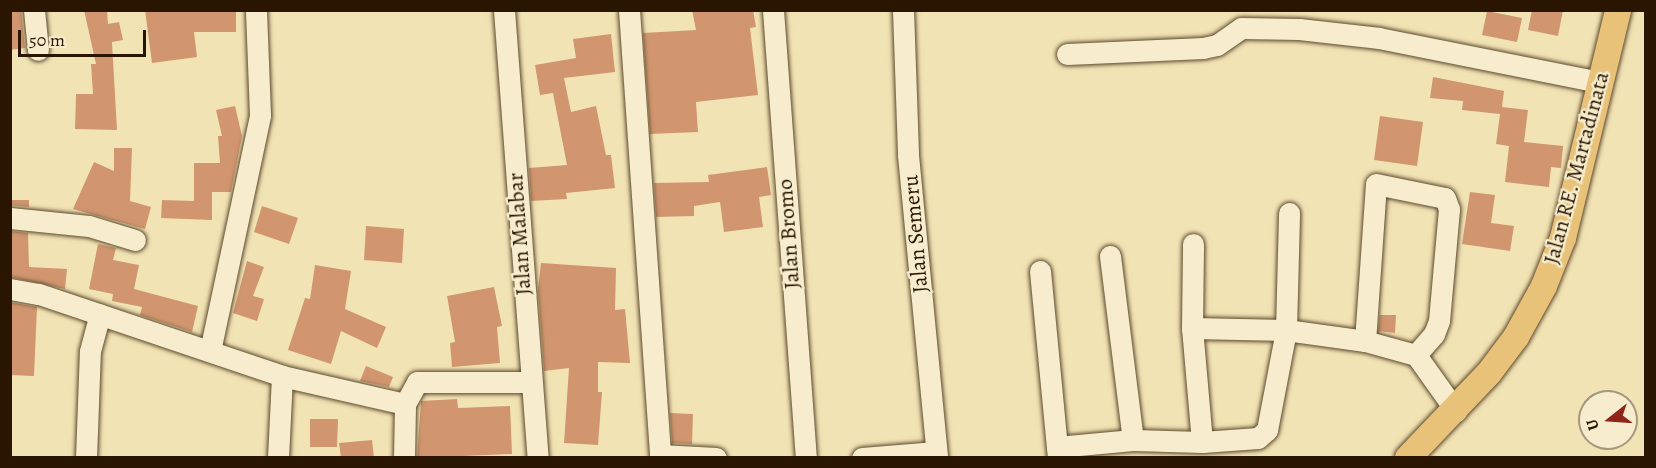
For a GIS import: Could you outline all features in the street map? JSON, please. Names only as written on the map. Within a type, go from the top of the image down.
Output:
[{"type":"main road","name":"Jalan RE. Martadinata","points":[[1408,458],[1456,411],[1516,337],[1544,286],[1563,238],[1618,10]]},
{"type":"street","points":[[34,10],[38,50]]},
{"type":"street","points":[[210,351],[260,115],[256,10]]},
{"type":"street","name":"Jalan Malabar","points":[[504,10],[538,458]]},
{"type":"street","points":[[629,10],[660,456],[716,458]]},
{"type":"street","name":"Jalan Bromo","points":[[773,10],[806,458]]},
{"type":"street","name":"Jalan Semeru","points":[[903,10],[908,155],[936,455]]},
{"type":"street","points":[[1067,54],[1203,48],[1217,45],[1241,28],[1299,29],[1390,40],[1600,82]]},
{"type":"street","points":[[1365,341],[1376,184],[1445,198],[1449,209],[1439,321],[1434,334],[1416,355]]},
{"type":"street","points":[[1040,271],[1058,452],[1133,440],[1165,450],[1202,442],[1258,438],[1265,433],[1286,330],[1288,213]]},
{"type":"street","points":[[10,218],[89,226],[135,240]]},
{"type":"street","points":[[1193,244],[1192,328],[1202,442]]},
{"type":"street","points":[[1110,256],[1133,440]]},
{"type":"street","points":[[10,289],[100,314],[282,376],[405,404]]},
{"type":"street","points":[[86,458],[90,351],[100,314]]},
{"type":"street","points":[[1192,328],[1286,330],[1365,341],[1416,355],[1456,411]]},
{"type":"street","points":[[278,458],[282,376]]},
{"type":"street","points":[[404,458],[405,404],[412,388],[422,380],[531,382]]},
{"type":"street","points":[[862,458],[936,455]]},
{"type":"building","points":[[10,10],[21,10],[25,48],[10,50]]},
{"type":"building","points":[[84,10],[107,10],[108,24],[119,22],[123,40],[112,42],[117,130],[75,129],[76,94],[93,94],[91,64],[96,64]]},
{"type":"building","points":[[145,10],[236,11],[236,32],[194,32],[197,57],[152,63]]},
{"type":"building","points":[[692,10],[753,10],[756,27],[750,28],[758,95],[696,102],[698,132],[650,134],[643,33],[696,30]]},
{"type":"building","points":[[1532,10],[1563,10],[1558,36],[1528,30]]},
{"type":"building","points":[[1487,11],[1522,18],[1517,42],[1482,35]]},
{"type":"building","points":[[611,34],[615,72],[564,78],[571,112],[596,106],[606,155],[611,155],[615,188],[566,193],[567,199],[531,201],[529,168],[567,165],[553,93],[540,95],[535,65],[576,58],[573,39]]},
{"type":"building","points":[[1433,77],[1504,91],[1502,107],[1528,110],[1524,142],[1563,146],[1561,168],[1551,167],[1549,187],[1505,182],[1509,146],[1496,144],[1500,114],[1462,110],[1463,101],[1430,98]]},
{"type":"building","points":[[235,106],[242,136],[231,192],[212,192],[212,220],[161,218],[162,200],[194,201],[194,163],[220,163],[218,136],[222,136],[216,110]]},
{"type":"building","points":[[1380,116],[1423,122],[1417,166],[1374,160]]},
{"type":"building","points":[[114,148],[132,148],[130,201],[151,207],[145,229],[73,209],[94,162],[114,171]]},
{"type":"building","points":[[767,167],[771,195],[759,197],[763,227],[724,232],[720,202],[694,206],[694,216],[656,217],[654,183],[709,182],[708,175]]},
{"type":"building","points":[[1470,192],[1495,195],[1491,223],[1514,226],[1510,251],[1462,244]]},
{"type":"building","points":[[10,200],[29,200],[29,207],[10,205]]},
{"type":"building","points":[[262,206],[298,218],[289,244],[254,232]]},
{"type":"building","points":[[366,226],[404,229],[402,263],[364,260]]},
{"type":"building","points":[[10,231],[28,233],[29,267],[67,269],[65,289],[10,277]]},
{"type":"building","points":[[98,244],[116,248],[113,260],[139,265],[134,289],[198,306],[192,332],[140,315],[142,307],[112,301],[113,294],[89,289]]},
{"type":"building","points":[[247,261],[264,267],[253,296],[264,299],[257,321],[233,313]]},
{"type":"building","points":[[541,263],[616,268],[615,310],[625,309],[630,363],[598,362],[598,392],[602,392],[598,445],[564,443],[569,368],[544,371],[538,290]]},
{"type":"building","points":[[315,265],[351,271],[345,309],[386,327],[377,348],[341,331],[331,364],[288,350],[305,298],[310,299]]},
{"type":"building","points":[[494,287],[502,326],[497,327],[500,363],[452,367],[450,343],[455,342],[447,296]]},
{"type":"building","points":[[10,302],[37,307],[34,376],[10,375]]},
{"type":"building","points":[[1380,315],[1396,315],[1395,333],[1378,331]]},
{"type":"building","points":[[366,366],[393,377],[389,387],[360,381]]},
{"type":"building","points":[[457,399],[458,408],[510,406],[512,454],[417,458],[421,401]]},
{"type":"building","points":[[670,413],[693,414],[692,444],[672,443]]},
{"type":"building","points":[[310,419],[338,419],[337,447],[310,447]]},
{"type":"building","points":[[372,440],[374,458],[341,458],[339,443]]}]
